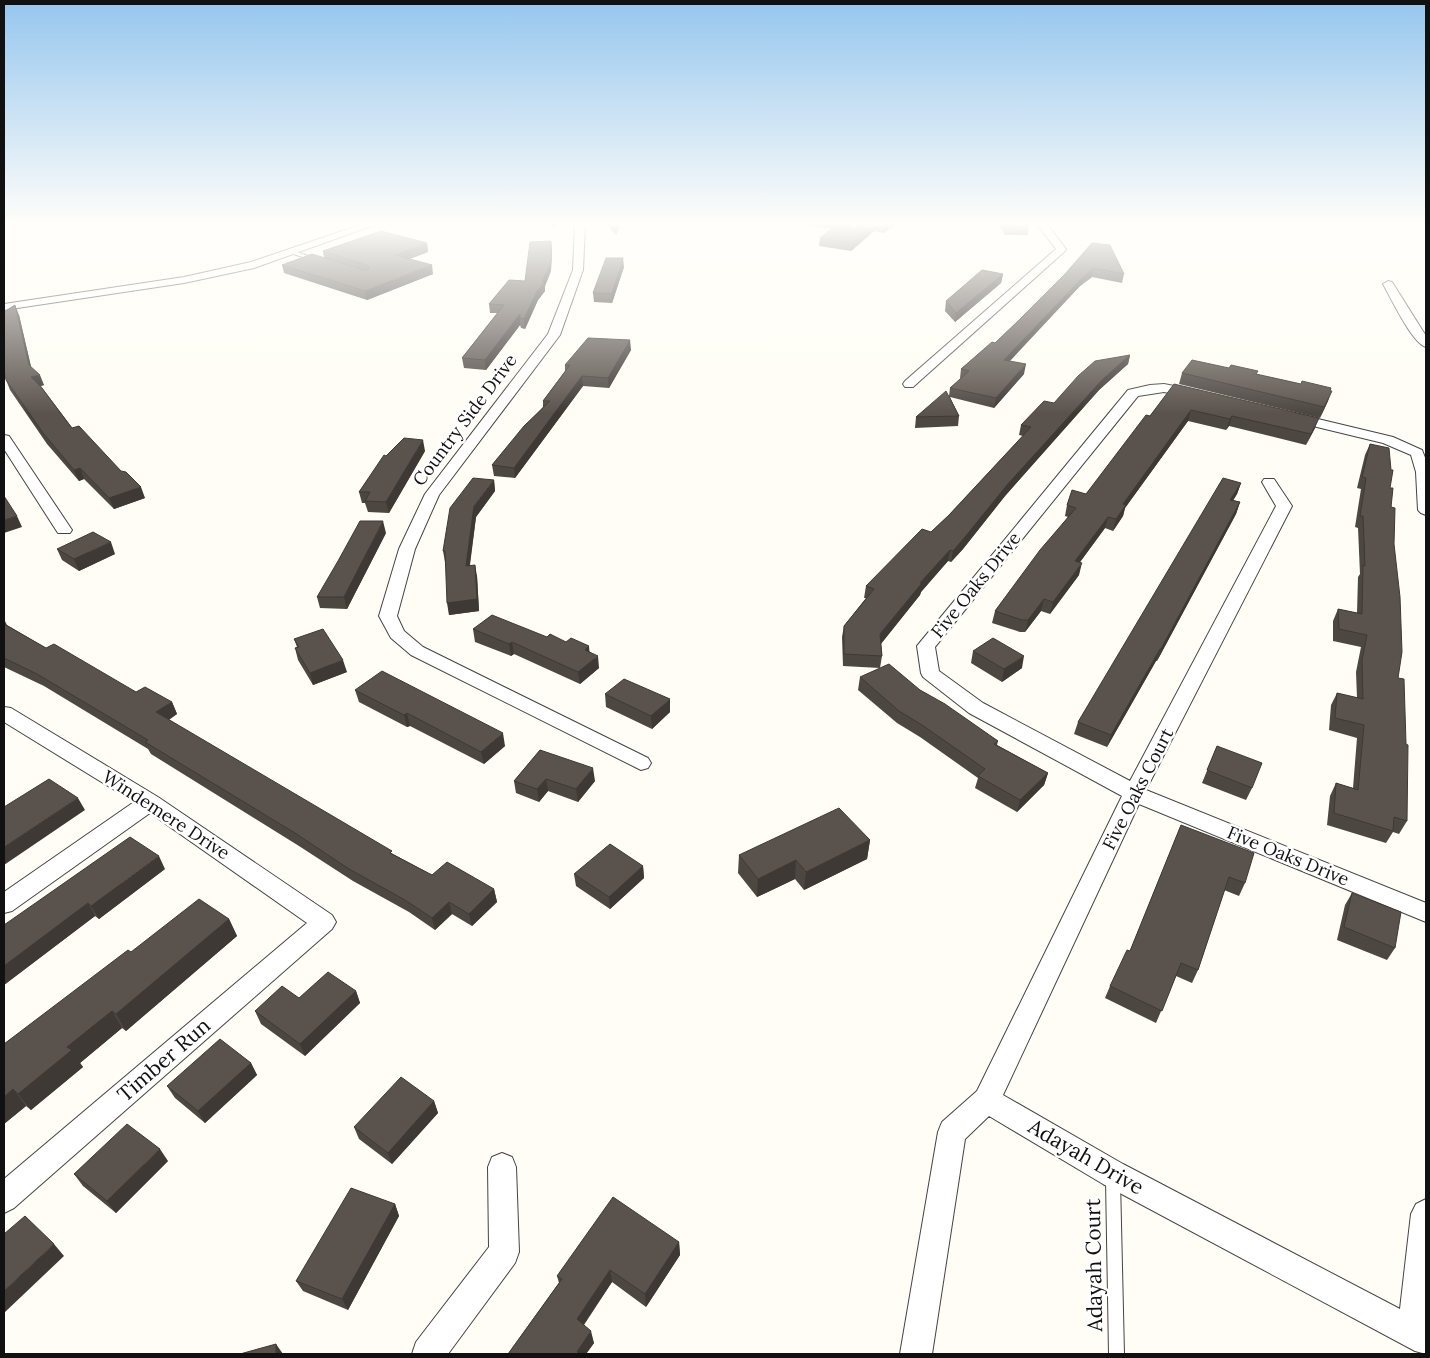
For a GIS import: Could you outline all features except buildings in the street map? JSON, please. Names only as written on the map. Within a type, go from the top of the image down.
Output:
[{"type":"street","points":[[4,307],[135,287]]},
{"type":"street","name":"Country Side Drive","points":[[572,287],[554,335],[432,494],[407,549],[388,616],[397,634],[417,651],[642,763]]},
{"type":"street","points":[[909,384],[1018,287]]},
{"type":"street","points":[[1390,287],[1417,333],[1426,343]]},
{"type":"street","name":"Five Oaks Drive","points":[[1209,397],[1173,388],[1151,387],[1133,393],[926,646],[930,673],[976,708],[1134,793],[1426,913]]},
{"type":"street","points":[[1273,412],[1388,440],[1417,453],[1423,472],[1426,510]]},
{"type":"street","points":[[4,439],[64,530]]},
{"type":"street","name":"Five Oaks Court","points":[[987,1100],[1134,793],[1284,506],[1269,482]]},
{"type":"street","name":"Windemere Drive","points":[[4,713],[150,802],[324,922]]},
{"type":"street","points":[[4,904],[150,802]]},
{"type":"street","name":"Timber Run","points":[[4,1198],[324,922]]},
{"type":"street","points":[[916,1354],[952,1132],[987,1100]]},
{"type":"street","name":"Adayah Drive","points":[[987,1100],[1113,1174],[1420,1336]]},
{"type":"street","points":[[428,1354],[504,1252],[502,1167]]},
{"type":"street","points":[[1420,1336],[1426,1214]]},
{"type":"lane","name":"Adayah Court","points":[[1113,1174],[1117,1354]]}]
